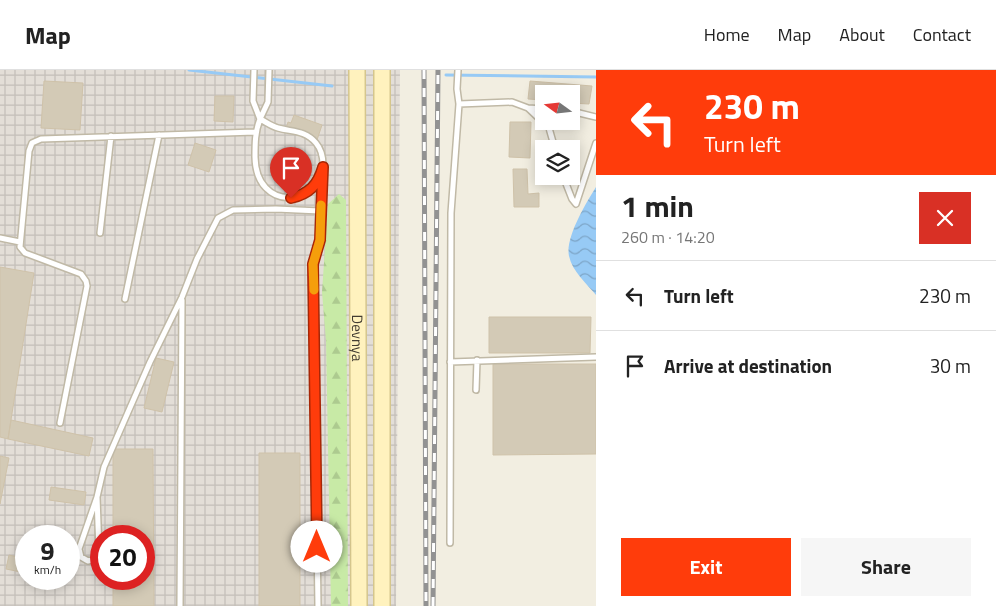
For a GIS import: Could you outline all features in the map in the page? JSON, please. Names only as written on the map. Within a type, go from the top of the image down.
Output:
[{"type":"main road","name":"Devnya","points":[[357,70],[360,606]]},
{"type":"main road","name":"Devnya","points":[[382,70],[382,606]]},
{"type":"lane","points":[[254,70],[253,101],[260,119],[279,128],[307,135],[320,149],[323,167],[320,240],[313,264],[318,606]]},
{"type":"lane","points":[[269,70],[268,102],[255,132],[256,166],[262,184],[269,191],[280,196],[291,198],[299,196],[313,188],[321,175],[323,167]]},
{"type":"lane","points":[[450,543],[452,213],[459,104],[457,89],[458,70]]},
{"type":"lane","points":[[459,104],[512,102],[535,108]]},
{"type":"lane","points":[[528,108],[549,128],[552,140]]},
{"type":"lane","points":[[580,114],[596,117]]},
{"type":"lane","points":[[60,423],[86,290],[86,281],[81,274],[23,252],[20,247],[29,150],[32,143],[35,140],[41,139],[255,132]]},
{"type":"lane","points":[[125,299],[159,135]]},
{"type":"lane","points":[[100,233],[111,136]]},
{"type":"lane","points":[[567,185],[576,204],[596,143]]},
{"type":"lane","points":[[97,496],[99,551],[96,559],[88,561],[81,557],[79,549],[97,496],[104,467],[150,362],[182,297],[197,259],[218,218],[232,210],[320,211]]},
{"type":"lane","points":[[0,238],[20,242]]},
{"type":"lane","points":[[180,606],[182,297]]},
{"type":"lane","points":[[450,362],[596,357]]},
{"type":"lane","points":[[476,390],[477,360]]},
{"type":"shaded area","points":[[0,70],[400,70],[396,606],[0,606]]},
{"type":"green space","points":[[339,194],[346,200],[348,606],[331,606],[326,341],[322,292],[328,204]]},
{"type":"water","points":[[596,187],[596,295],[573,267],[569,256],[569,249],[573,230]]},
{"type":"building","points":[[44,81],[83,83],[80,130],[41,128]]},
{"type":"building","points":[[530,81],[580,85],[535,85],[535,99],[528,99]]},
{"type":"building","points":[[580,85],[592,86],[589,104],[580,104]]},
{"type":"building","points":[[215,96],[234,96],[233,122],[214,121]]},
{"type":"building","points":[[294,115],[322,125],[317,140],[286,129],[288,122],[291,123]]},
{"type":"building","points":[[510,122],[531,122],[530,158],[509,157]]},
{"type":"building","points":[[195,143],[216,150],[209,172],[188,165]]},
{"type":"building","points":[[513,169],[527,169],[528,194],[539,193],[539,207],[514,207]]},
{"type":"building","points":[[0,267],[34,273],[8,439],[0,437]]},
{"type":"building","points":[[489,317],[591,317],[590,353],[489,353]]},
{"type":"building","points":[[156,358],[174,362],[162,412],[144,408]]},
{"type":"building","points":[[493,364],[596,364],[596,454],[493,455]]},
{"type":"building","points":[[11,420],[93,438],[89,456],[8,439]]},
{"type":"building","points":[[113,449],[153,449],[153,525],[113,525]]},
{"type":"building","points":[[259,453],[300,453],[300,606],[259,606]]},
{"type":"building","points":[[0,456],[9,458],[0,504]]},
{"type":"building","points":[[51,487],[86,492],[84,505],[49,500]]},
{"type":"building","points":[[9,555],[15,556],[15,571],[6,569]]},
{"type":"building","points":[[113,590],[154,590],[154,606],[113,606]]},
{"type":"waterway","points":[[189,70],[332,86]]},
{"type":"waterway","points":[[446,75],[596,77]]},
{"type":"railway","points":[[424,70],[426,606]]},
{"type":"railway","points":[[433,606],[438,70]]},
{"type":"slow traffic","points":[[314,290],[313,264],[320,240],[321,205]]},
{"type":"route","points":[[291,198],[313,188],[318,182],[323,167],[320,240],[313,264],[317,547]]}]
